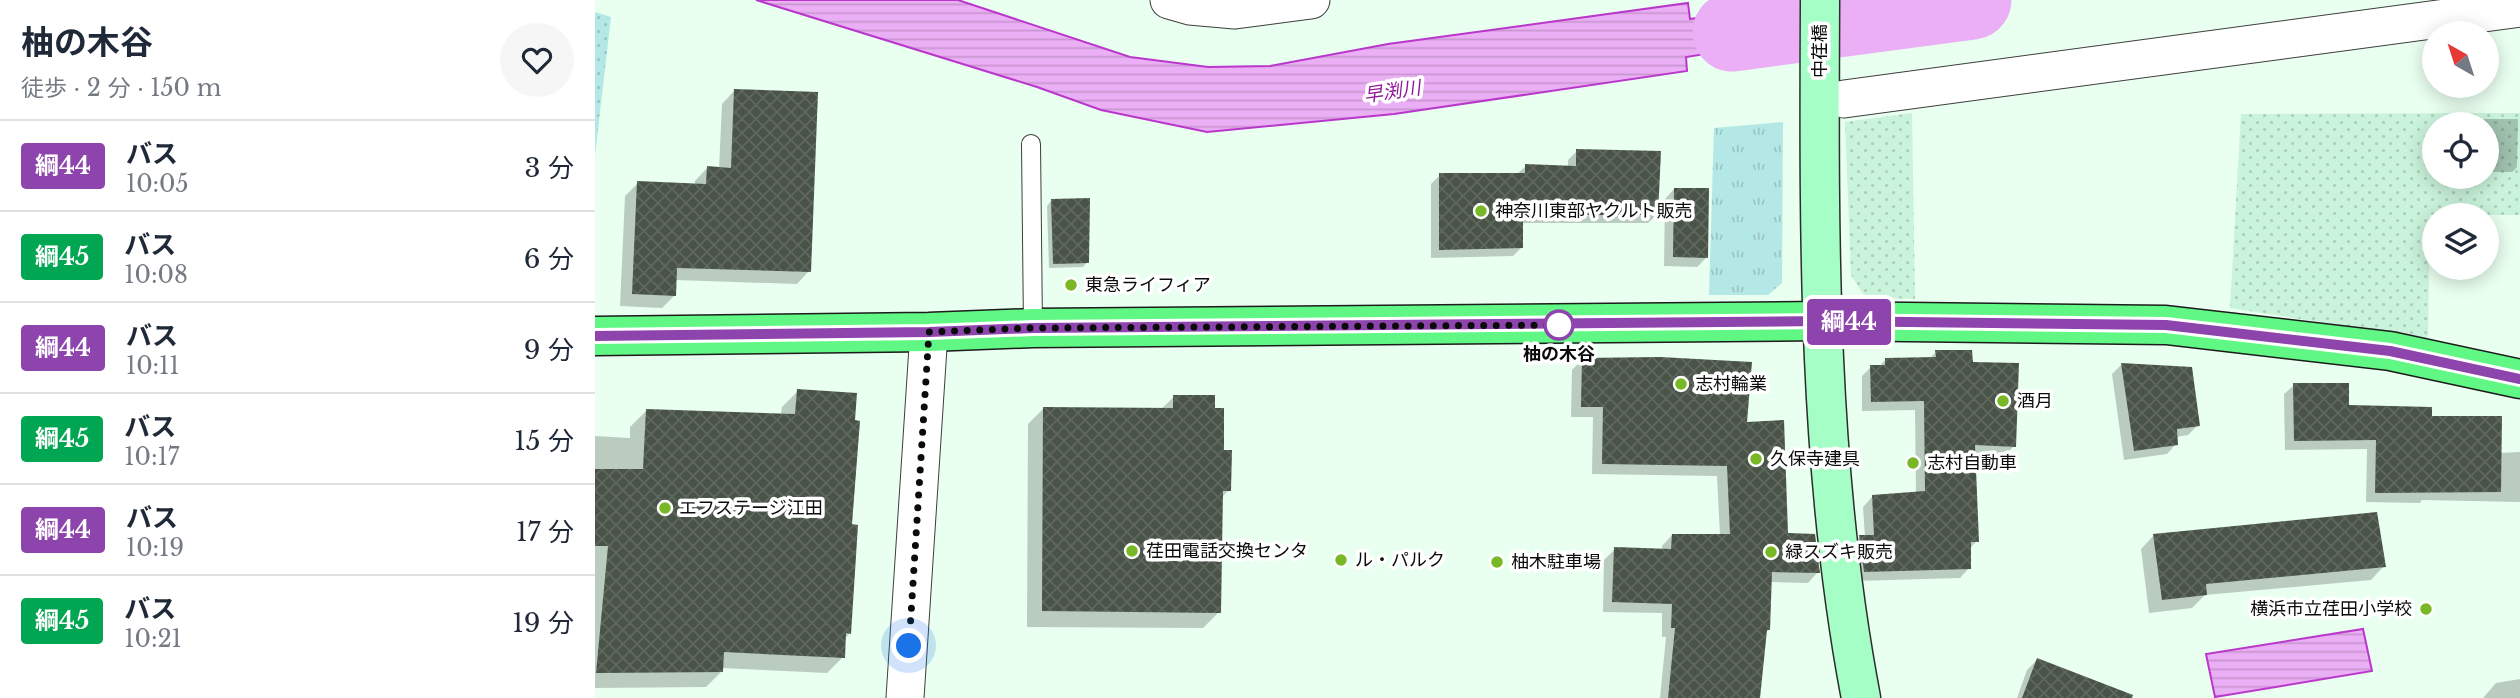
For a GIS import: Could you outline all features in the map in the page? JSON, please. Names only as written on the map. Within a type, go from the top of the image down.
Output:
[{"type":"main road","points":[[595,336],[929,332],[1033,328],[1823,321],[2166,325],[2390,351],[2520,379]]},
{"type":"street","points":[[1169,0],[1235,10],[1311,0]]},
{"type":"street","name":"中荏橋","points":[[1820,0],[1832,101],[1823,321],[1829,463],[1846,618],[1861,698]]},
{"type":"street","points":[[1832,101],[2520,8]]},
{"type":"street","points":[[905,698],[929,332]]},
{"type":"lane","points":[[1031,144],[1033,328]]},
{"type":"green space","points":[[595,12],[611,17],[595,155]]},
{"type":"green space","points":[[1912,113],[1915,299],[1865,297],[1851,275],[1845,122]]},
{"type":"green space","points":[[2422,113],[2422,189],[2499,189],[2499,113],[2520,113],[2520,215],[2499,215],[2499,203],[2422,203],[2422,280],[2429,280],[2428,339],[2230,308],[2241,114]]},
{"type":"green space","points":[[1783,122],[1782,283],[1768,295],[1709,295],[1714,128]]},
{"type":"water","points":[[756,0],[958,0],[1130,57],[1208,67],[1270,66],[1388,44],[1688,3],[1690,19],[1806,1],[1808,38],[1686,57],[1687,71],[1394,114],[1207,132],[1101,110],[1037,87]]},
{"type":"water","points":[[2363,629],[2372,671],[2215,697],[2206,654]]},
{"type":"pier","points":[[1785,0],[1810,0],[1810,41],[1784,45]]},
{"type":"building","points":[[734,89],[818,92],[811,272],[677,268],[676,296],[632,294],[637,181],[706,184],[707,166],[731,168]]},
{"type":"building","points":[[1576,149],[1661,151],[1658,215],[1523,215],[1523,248],[1439,250],[1439,173],[1525,173],[1525,164],[1576,166]]},
{"type":"building","points":[[1674,188],[1709,188],[1708,258],[1673,257]]},
{"type":"building","points":[[1090,198],[1089,263],[1053,264],[1051,199]]},
{"type":"building","points":[[1935,350],[1972,350],[1973,362],[2019,363],[2016,447],[1975,445],[1979,542],[1971,542],[1971,569],[1864,572],[1859,535],[1874,535],[1872,495],[1925,491],[1924,401],[1871,402],[1870,365],[1885,365],[1885,358],[1936,357]]},
{"type":"building","points":[[1660,357],[1752,362],[1747,422],[1784,420],[1788,533],[1815,534],[1820,573],[1772,572],[1770,630],[1767,630],[1760,698],[1668,698],[1675,628],[1671,628],[1672,604],[1612,602],[1614,547],[1671,549],[1672,534],[1730,534],[1727,466],[1602,464],[1603,407],[1581,407],[1582,358]]},
{"type":"building","points":[[2121,363],[2192,367],[2200,426],[2177,429],[2178,445],[2134,451]]},
{"type":"building","points":[[2293,383],[2349,383],[2349,405],[2432,407],[2432,416],[2502,416],[2501,492],[2375,493],[2376,440],[2294,441]]},
{"type":"building","points":[[797,389],[857,393],[855,420],[860,421],[852,524],[858,525],[851,634],[846,633],[845,658],[724,652],[723,672],[596,673],[608,546],[595,546],[595,469],[643,469],[646,409],[795,414]]},
{"type":"building","name":"荏田電話交換センタ","points":[[1173,395],[1215,395],[1215,408],[1224,408],[1224,450],[1232,450],[1231,491],[1223,491],[1221,613],[1042,611],[1043,407],[1173,408]]},
{"type":"building","points":[[2377,512],[2386,567],[2206,584],[2207,595],[2162,600],[2153,534]]},
{"type":"building","points":[[2037,658],[2133,695],[2132,698],[2022,698]]},
{"type":"waterway","name":"早渕川","points":[[1732,32],[1972,0]]},
{"type":"bus line","name":"綱44","points":[[595,336],[929,332],[1033,328],[1823,321],[2166,325],[2390,351],[2520,379]]},
{"type":"place","name":"神奈川東部ヤクルト販売","points":[[1481,211]]},
{"type":"place","name":"東急ライフィア","points":[[1071,285]]},
{"type":"place","name":"柚の木谷","points":[[1559,325]]},
{"type":"place","name":"志村輪業","points":[[1681,384]]},
{"type":"place","name":"酒月","points":[[2003,401]]},
{"type":"place","name":"久保寺建具","points":[[1756,459]]},
{"type":"place","name":"志村自動車","points":[[1913,463]]},
{"type":"place","name":"エフステージ江田","points":[[665,508]]},
{"type":"place","name":"荏田電話交換センタ","points":[[1132,551]]},
{"type":"place","name":"緑スズキ販売","points":[[1771,552]]},
{"type":"place","name":"ル・パルク","points":[[1341,560]]},
{"type":"place","name":"柚木駐車場","points":[[1497,562]]},
{"type":"place","name":"横浜市立荏田小学校","points":[[2426,609]]},
{"type":"route","points":[[909,646],[929,332],[1033,328],[1569,325],[1559,325]]}]
